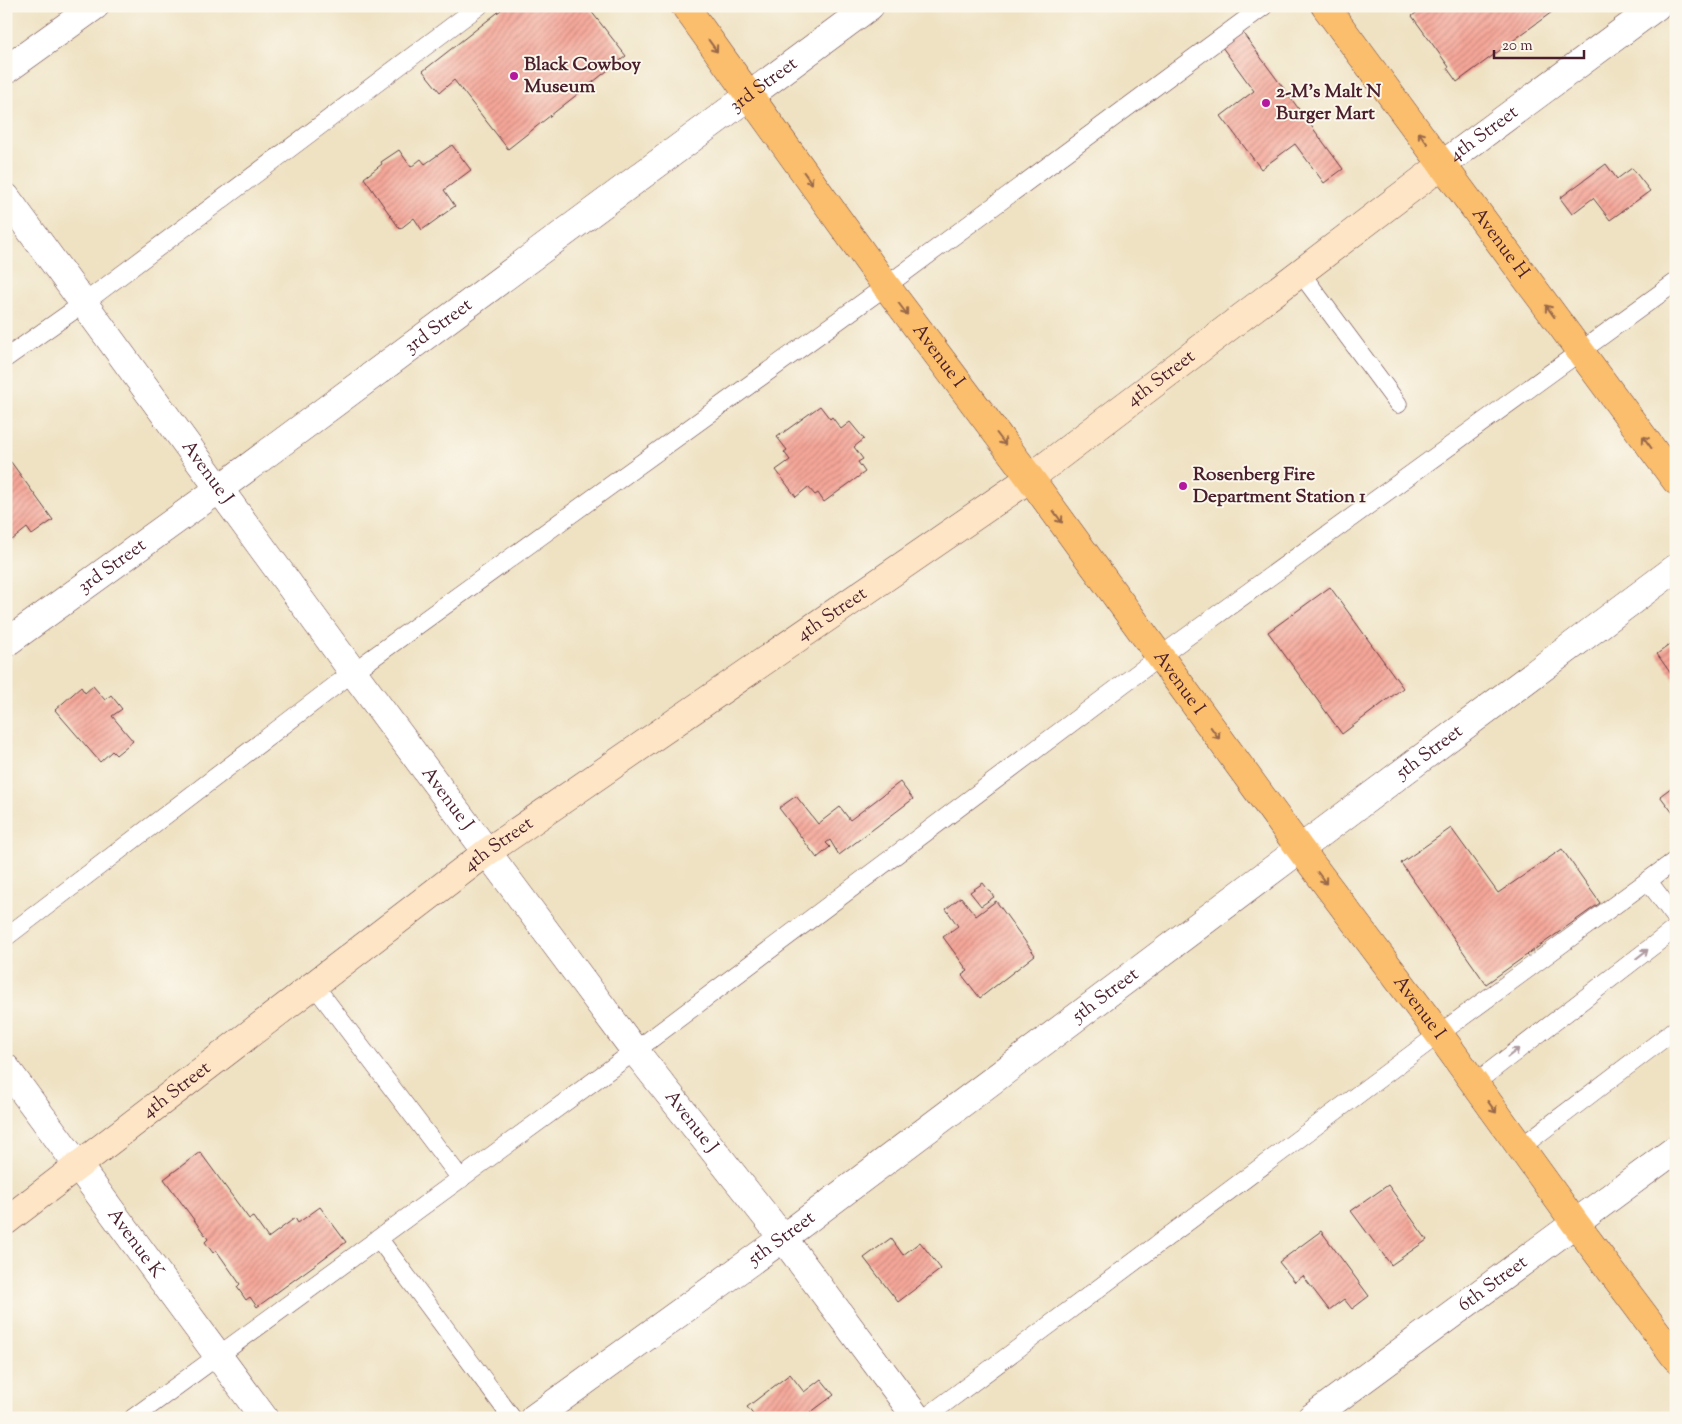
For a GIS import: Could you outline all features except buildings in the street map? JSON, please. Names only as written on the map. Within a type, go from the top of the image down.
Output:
[{"type":"main road","name":"Avenue I","points":[[685,6],[886,286],[1030,478],[1300,849],[1439,1034],[1575,1223],[1676,1358]]},
{"type":"main road","name":"Avenue H","points":[[1325,6],[1676,481]]},
{"type":"street","points":[[6,70],[95,6]]},
{"type":"street","name":"3rd Street","points":[[6,643],[219,489],[750,97],[870,6]]},
{"type":"street","name":"4th Street","points":[[6,1221],[79,1167],[487,852],[1030,478],[1442,165],[1658,6]]},
{"type":"street","name":"Avenue J","points":[[6,197],[353,672],[635,1051],[783,1238],[917,1418]]},
{"type":"street","name":"5th Street","points":[[534,1418],[783,1238],[1676,568]]},
{"type":"street","name":"Avenue K","points":[[6,1068],[264,1418]]},
{"type":"street","name":"6th Street","points":[[1311,1418],[1676,1149]]},
{"type":"lane","points":[[6,358],[84,303],[478,6]]},
{"type":"lane","points":[[6,937],[353,672],[886,286],[1264,6]]},
{"type":"lane","points":[[1300,272],[1398,404]]},
{"type":"lane","points":[[133,1418],[635,1051],[1159,656],[1676,282]]},
{"type":"lane","points":[[925,1418],[1439,1034],[1676,860]]},
{"type":"lane","points":[[1648,881],[1676,918]]},
{"type":"lane","points":[[1475,1083],[1676,928]]},
{"type":"lane","points":[[314,985],[461,1178]]},
{"type":"lane","points":[[1521,1148],[1676,1029]]},
{"type":"lane","points":[[379,1239],[512,1418]]},
{"type":"place","name":"Black Cowboy Museum","points":[[514,76]]},
{"type":"place","name":"2-M's Malt N Burger Mart","points":[[1266,103]]},
{"type":"place","name":"Rosenberg Fire Department Station 1","points":[[1183,486]]}]
